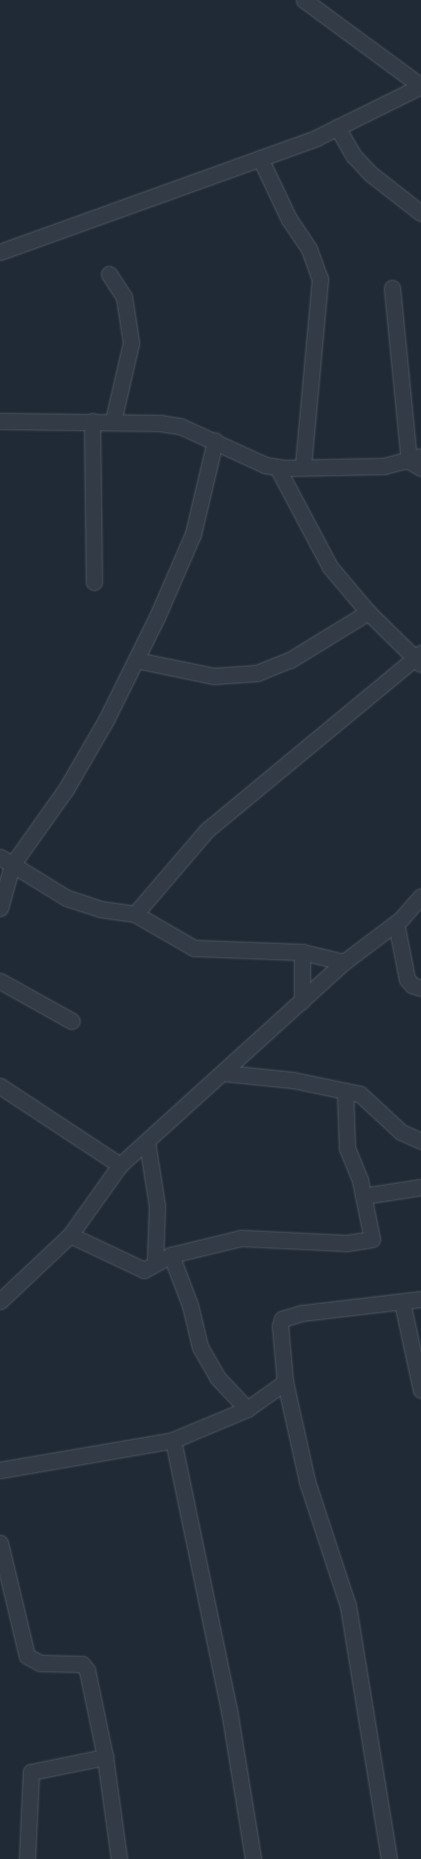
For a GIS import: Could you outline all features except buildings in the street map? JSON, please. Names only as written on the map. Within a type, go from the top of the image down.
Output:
[{"type":"street","points":[[0,252],[260,158],[337,127],[421,86],[304,0]]},
{"type":"street","points":[[337,127],[354,156],[371,174],[421,213]]},
{"type":"street","points":[[260,158],[289,219],[309,249],[320,279],[303,468]]},
{"type":"street","points":[[109,274],[124,297],[131,343],[113,421]]},
{"type":"street","points":[[0,421],[113,421],[180,426],[266,465],[277,467],[384,466],[417,462],[392,288]]},
{"type":"street","points":[[92,421],[94,582]]},
{"type":"street","points":[[0,908],[6,861],[66,789],[136,660],[193,534],[215,442]]},
{"type":"street","points":[[135,914],[206,830],[419,658],[368,612],[330,567],[277,467]]},
{"type":"street","points":[[136,660],[214,676],[257,673],[290,660],[368,612]]},
{"type":"street","points":[[6,861],[67,898],[100,909],[135,914],[194,948],[302,952],[344,962]]},
{"type":"street","points":[[0,1301],[70,1235],[120,1165],[344,962],[396,923],[421,896]]},
{"type":"street","points":[[396,923],[407,979],[412,985],[421,988]]},
{"type":"street","points":[[302,952],[302,1001]]},
{"type":"street","points":[[0,981],[72,1021]]},
{"type":"street","points":[[224,1072],[293,1080],[345,1091],[369,1099],[400,1132],[421,1141]]},
{"type":"street","points":[[0,1086],[120,1165]]},
{"type":"street","points":[[70,1235],[138,1269],[144,1270],[155,1261],[171,1255],[241,1238],[368,1241],[373,1234],[364,1196],[347,1148],[345,1091]]},
{"type":"street","points":[[147,1142],[157,1206],[155,1261]]},
{"type":"street","points":[[364,1196],[421,1187]]},
{"type":"street","points":[[171,1255],[190,1305],[200,1347],[217,1376],[247,1409]]},
{"type":"street","points":[[389,1859],[348,1606],[307,1481],[285,1382],[280,1348],[282,1319],[302,1313],[421,1299]]},
{"type":"street","points":[[402,1302],[421,1390]]},
{"type":"street","points":[[0,1470],[174,1440],[247,1409],[277,1385],[285,1382]]},
{"type":"street","points":[[174,1440],[229,1710],[253,1859]]},
{"type":"street","points":[[0,1543],[23,1650],[27,1656],[40,1662],[82,1664],[87,1670],[105,1757],[119,1859]]},
{"type":"street","points":[[27,1859],[30,1772],[105,1757]]}]
